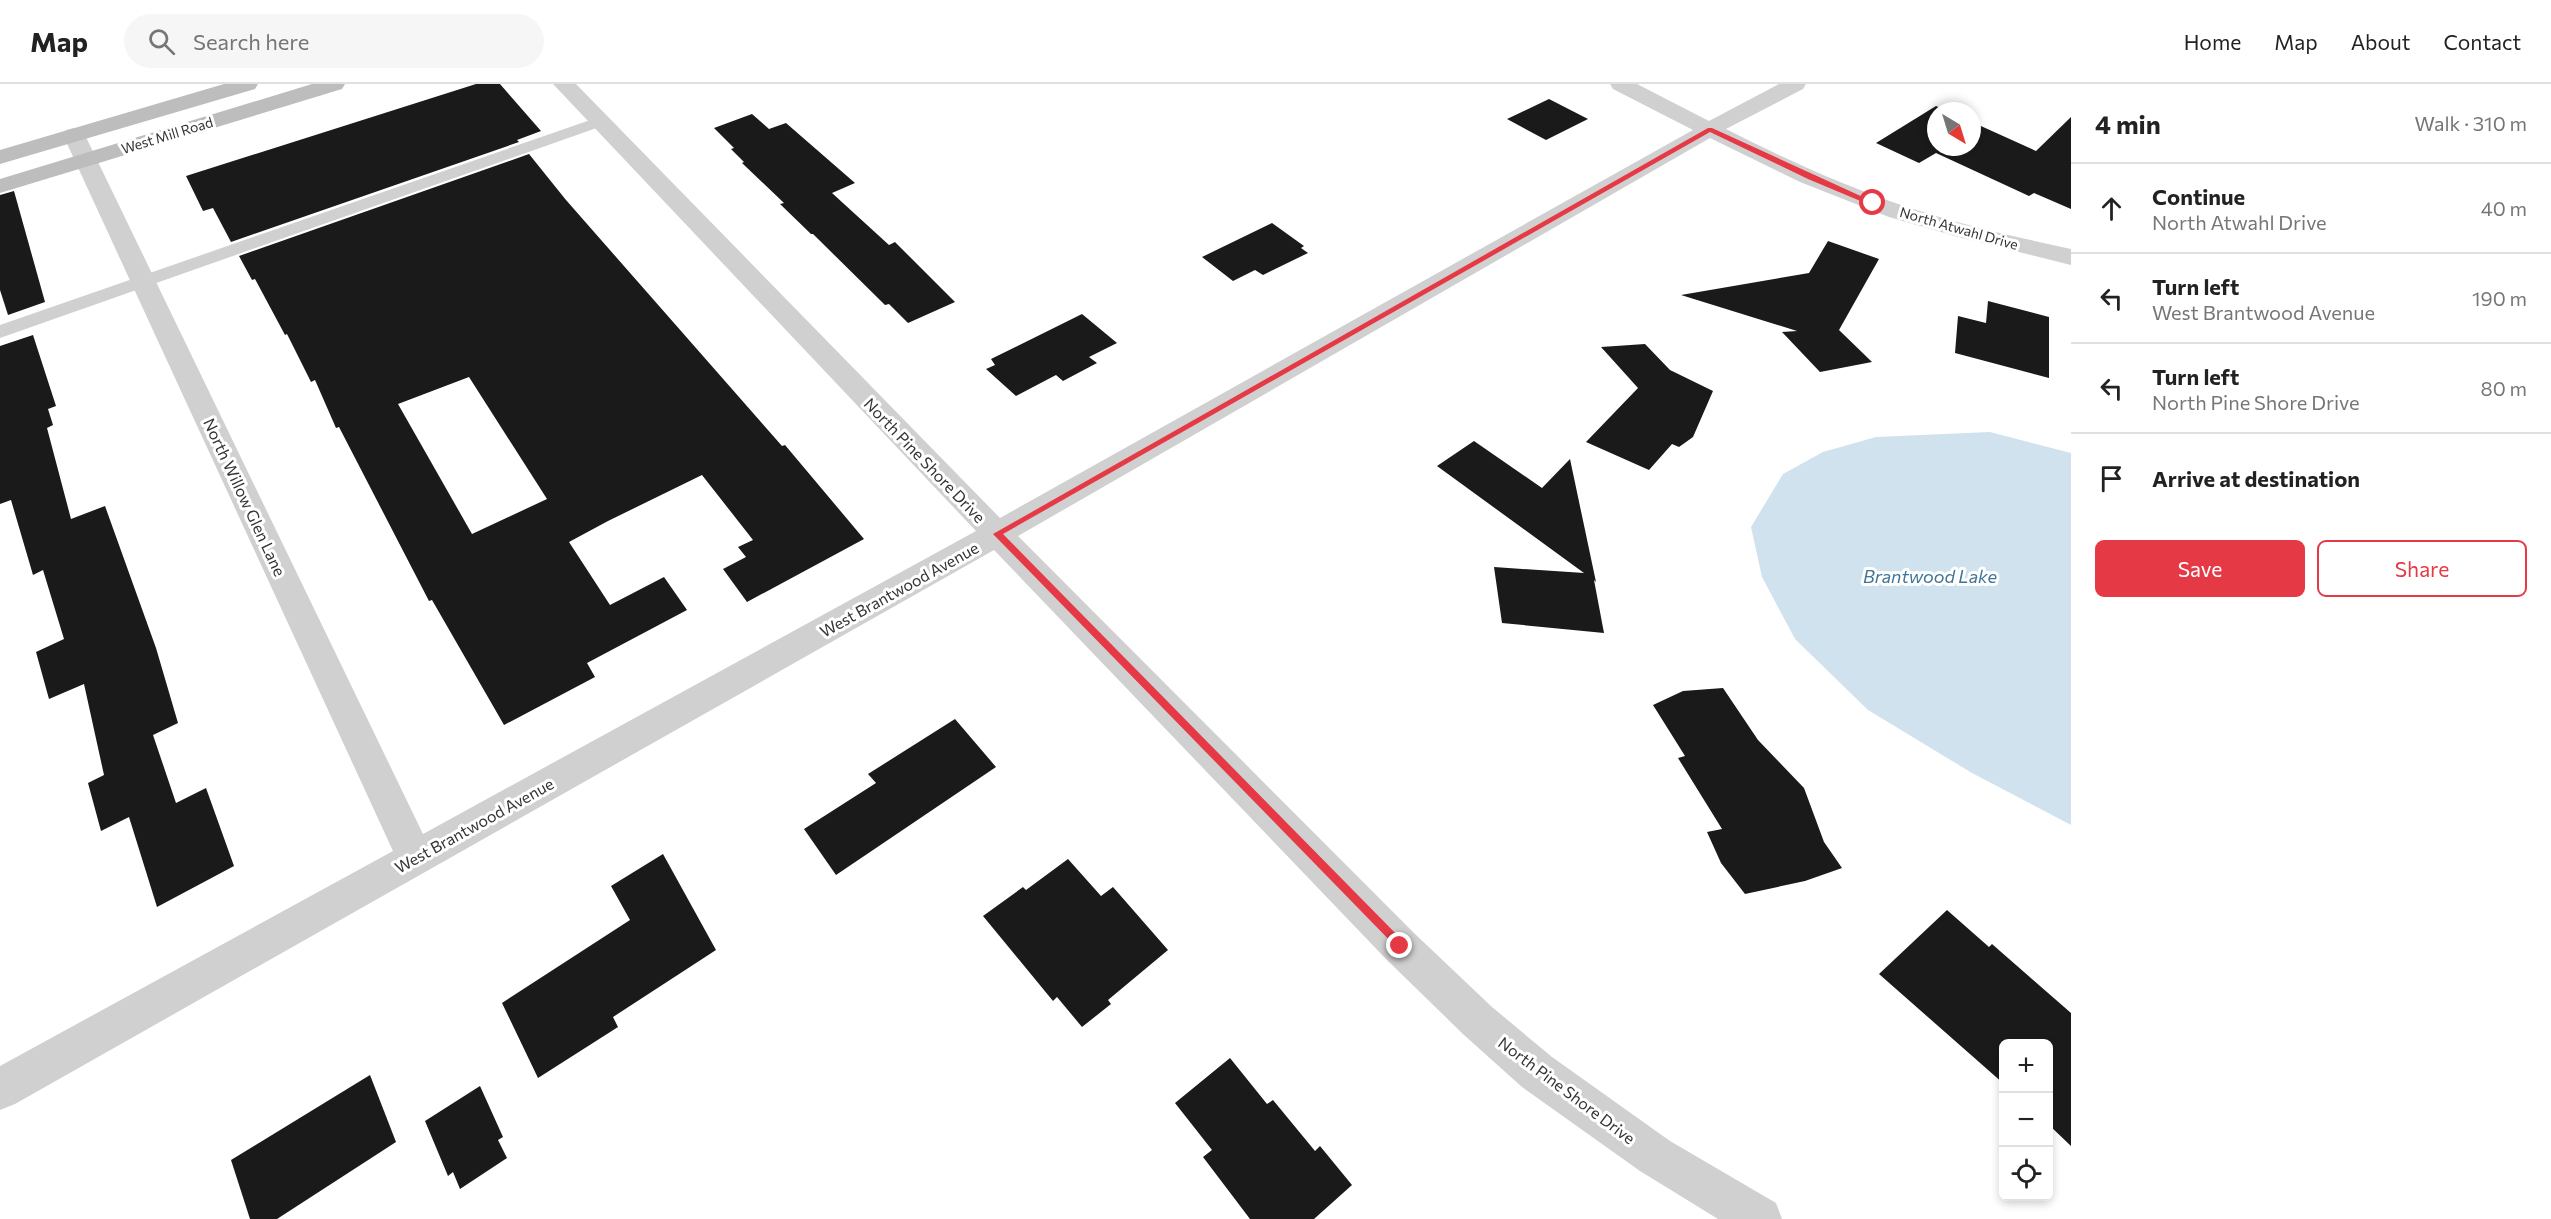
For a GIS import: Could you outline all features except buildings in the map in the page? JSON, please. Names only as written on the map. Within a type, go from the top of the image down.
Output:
[{"type":"main road","name":"West Mill Road","points":[[0,186],[80,147],[247,84]]},
{"type":"main road","name":"West Mill Road","points":[[0,157],[80,147],[334,84]]},
{"type":"street","name":"North Pine Shore Drive","points":[[564,84],[997,534],[1400,946],[1478,1022],[1537,1072],[1655,1156],[1711,1204],[1760,1219]]},
{"type":"street","name":"North Atwahl Drive","points":[[1621,84],[1810,177],[1873,203],[1963,232],[2071,257]]},
{"type":"street","name":"West Brantwood Avenue","points":[[0,1089],[997,534],[1710,129],[1795,84]]},
{"type":"street","name":"North Willow Glen Lane","points":[[80,147],[415,858]]},
{"type":"lane","points":[[0,332],[599,122]]},
{"type":"water","name":"Brantwood Lake","points":[[1990,432],[2071,453],[2071,825],[1972,773],[1868,710],[1795,639],[1762,577],[1751,527],[1783,474],[1823,452],[1876,437]]},
{"type":"route","points":[[1400,946],[997,534],[1710,129],[1810,177],[1873,203]]}]
